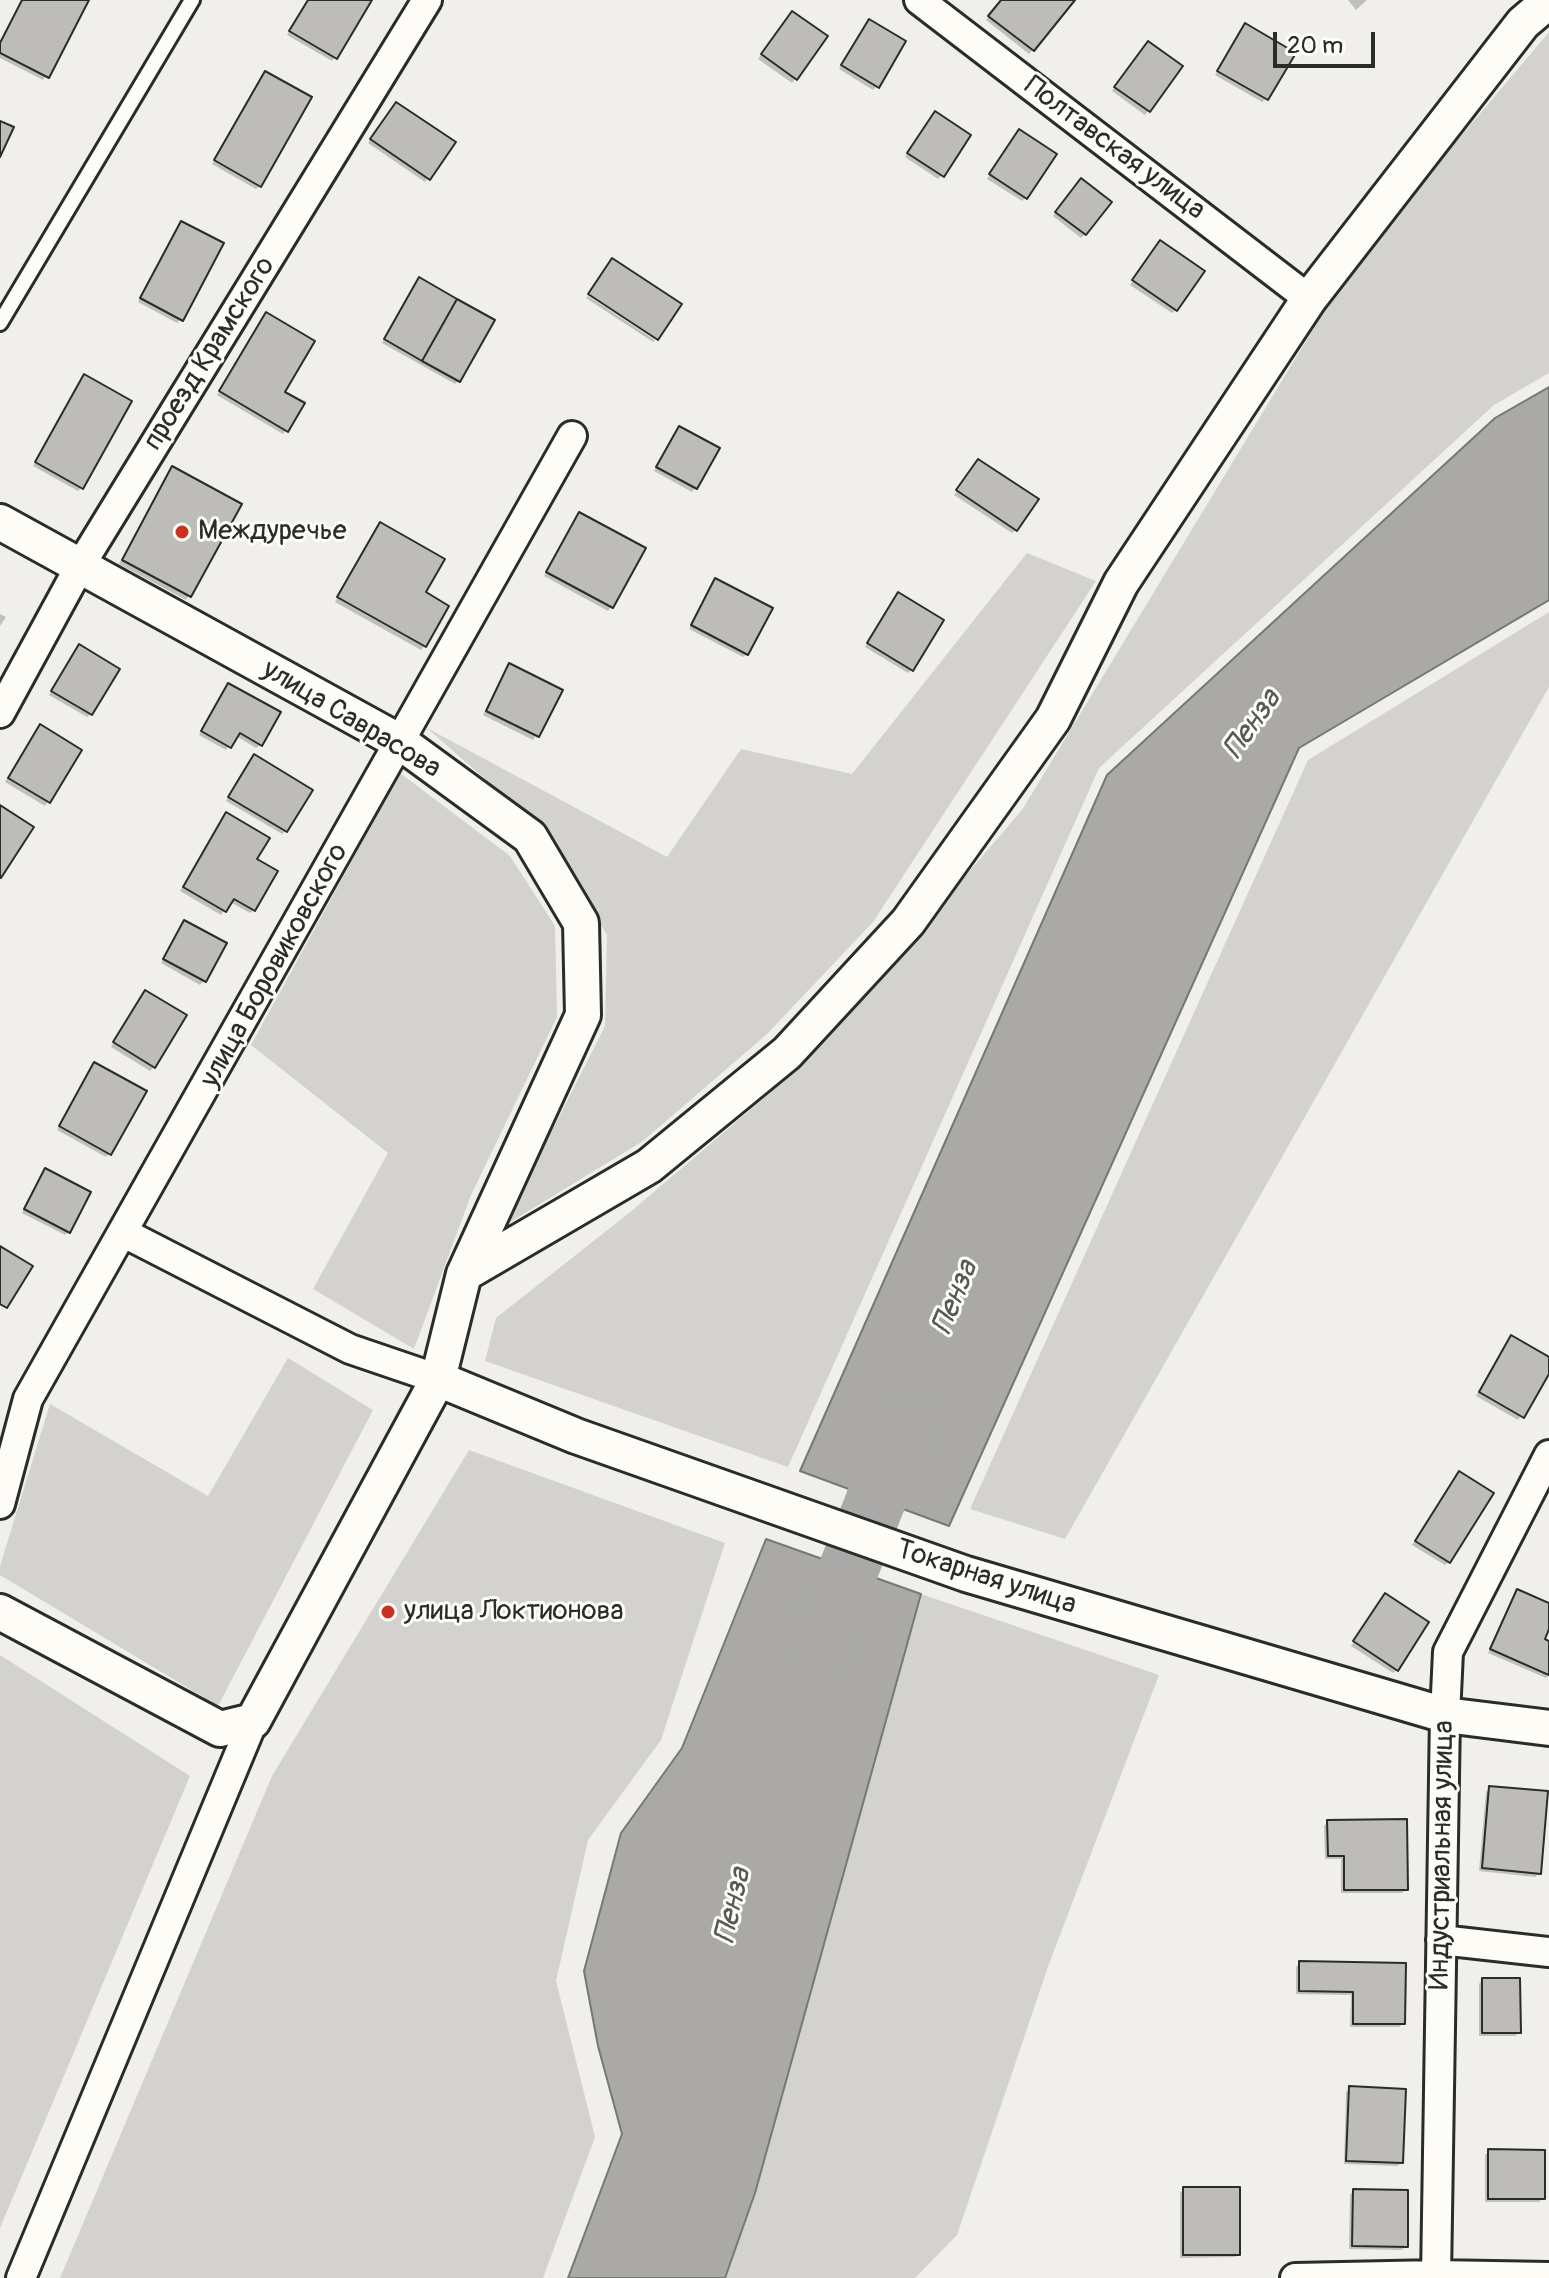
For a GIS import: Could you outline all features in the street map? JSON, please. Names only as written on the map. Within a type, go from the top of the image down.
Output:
[{"type":"street","name":"проезд Крамского","points":[[0,713],[80,566],[427,0]]},
{"type":"street","name":"Полтавская улица","points":[[919,0],[1309,299]]},
{"type":"street","points":[[464,1274],[649,1166],[787,1053],[908,922],[1053,719],[1121,583],[1309,299],[1516,12],[1549,1]]},
{"type":"street","name":"улица Боровиковского","points":[[0,1504],[28,1399],[572,436]]},
{"type":"street","name":"улица Саврасова","points":[[0,522],[400,742],[530,837],[581,923],[583,1015],[464,1274],[438,1379],[253,1721]]},
{"type":"street","points":[[124,1233],[350,1349],[438,1379]]},
{"type":"street","name":"Токарная улица","points":[[438,1379],[576,1436],[966,1574],[1445,1715],[1549,1728]]},
{"type":"street","name":"Индустриальная улица","points":[[1436,2276],[1448,1652],[1549,1455]]},
{"type":"street","points":[[0,1612],[220,1729],[253,1721]]},
{"type":"street","points":[[21,2278],[253,1721]]},
{"type":"street","points":[[1441,1940],[1549,1952]]},
{"type":"street","points":[[1295,2278],[1549,2277]]},
{"type":"lane","points":[[0,323],[192,0]]},
{"type":"shaded area","points":[[1549,32],[1549,373],[1494,405],[1099,768],[788,1467],[485,1361],[496,1318],[629,1213],[802,1066],[1022,810],[1352,265]]},
{"type":"shaded area","points":[[1027,553],[1096,581],[873,922],[767,1034],[643,1141],[504,1226],[605,1026],[607,935],[543,830],[427,728],[667,857],[741,749],[852,774]]},
{"type":"shaded area","points":[[1549,612],[1549,687],[1065,1539],[970,1509],[1308,760]]},
{"type":"shaded area","points":[[400,773],[510,856],[555,926],[557,1017],[471,1195],[414,1349],[313,1289],[388,1153],[251,1045]]},
{"type":"shaded area","points":[[288,1358],[373,1410],[218,1706],[0,1575],[0,1566],[50,1404],[208,1496]]},
{"type":"shaded area","points":[[469,1450],[725,1543],[661,1740],[588,1840],[556,1981],[595,2137],[543,2278],[60,2278],[272,1776]]},
{"type":"shaded area","points":[[921,1594],[1159,1675],[1049,1964],[957,2235],[915,2278],[725,2278],[755,2193]]},
{"type":"shaded area","points":[[0,1655],[190,1776],[0,2228]]},
{"type":"water","points":[[1549,387],[1549,600],[1299,748],[949,1526],[800,1471],[1107,775],[1495,418]]},
{"type":"water","points":[[766,1539],[921,1594],[755,2193],[725,2278],[568,2278],[622,2134],[598,2046],[584,1971],[621,1833],[682,1748]]},
{"type":"building","points":[[22,0],[89,0],[49,78],[0,53],[0,43]]},
{"type":"building","points":[[308,0],[372,0],[337,59],[289,31]]},
{"type":"building","points":[[1001,0],[1075,0],[1034,51],[988,16]]},
{"type":"building","points":[[792,11],[828,36],[797,80],[761,54]]},
{"type":"building","points":[[869,19],[906,41],[879,88],[841,65]]},
{"type":"building","points":[[1245,23],[1296,53],[1268,100],[1217,71]]},
{"type":"building","points":[[1148,41],[1183,66],[1150,112],[1114,87]]},
{"type":"building","points":[[265,71],[312,97],[261,187],[214,160]]},
{"type":"building","points":[[396,102],[456,142],[430,180],[370,139]]},
{"type":"building","points":[[935,111],[971,135],[944,177],[907,153]]},
{"type":"building","points":[[0,121],[14,127],[0,157]]},
{"type":"building","points":[[1019,129],[1057,154],[1027,199],[989,174]]},
{"type":"building","points":[[1081,178],[1112,202],[1086,235],[1055,212]]},
{"type":"building","points":[[181,221],[224,243],[183,321],[140,298]]},
{"type":"building","points":[[1160,240],[1205,271],[1177,311],[1132,280]]},
{"type":"building","points":[[612,258],[682,304],[658,340],[588,294]]},
{"type":"building","points":[[419,277],[457,299],[422,361],[384,339]]},
{"type":"building","points":[[457,299],[495,320],[460,382],[422,361]]},
{"type":"building","points":[[266,312],[315,341],[285,392],[305,403],[288,432],[219,391]]},
{"type":"building","points":[[84,374],[132,401],[83,489],[35,462]]},
{"type":"building","points":[[679,426],[720,448],[697,489],[656,467]]},
{"type":"building","points":[[978,459],[1039,499],[1017,531],[956,490]]},
{"type":"building","name":"Междуречье","points":[[172,466],[242,504],[191,597],[122,560]]},
{"type":"building","points":[[579,512],[646,548],[613,608],[546,572]]},
{"type":"building","points":[[380,522],[445,559],[426,592],[449,606],[426,647],[337,597]]},
{"type":"building","points":[[715,578],[773,608],[748,655],[691,625]]},
{"type":"building","points":[[898,592],[944,620],[913,671],[867,643]]},
{"type":"building","points":[[79,644],[120,669],[92,715],[51,691]]},
{"type":"building","points":[[509,663],[563,690],[539,737],[486,711]]},
{"type":"building","points":[[228,683],[281,712],[262,746],[240,733],[231,748],[201,731]]},
{"type":"building","points":[[40,724],[82,750],[50,803],[8,778]]},
{"type":"building","points":[[254,754],[313,790],[287,832],[228,797]]},
{"type":"building","points":[[0,805],[34,827],[1,878],[0,878]]},
{"type":"building","points":[[226,812],[270,838],[257,859],[278,871],[255,911],[234,899],[226,912],[183,887]]},
{"type":"building","points":[[184,920],[227,943],[206,982],[163,959]]},
{"type":"building","points":[[145,990],[187,1015],[155,1068],[113,1042]]},
{"type":"building","points":[[94,1062],[147,1091],[111,1155],[59,1126]]},
{"type":"building","points":[[45,1168],[91,1192],[70,1233],[24,1209]]},
{"type":"building","points":[[0,1246],[33,1266],[7,1308],[0,1304]]},
{"type":"building","points":[[1511,1335],[1549,1357],[1549,1374],[1524,1418],[1479,1392]]},
{"type":"building","points":[[1459,1471],[1494,1493],[1450,1563],[1415,1541]]},
{"type":"building","points":[[1517,1589],[1549,1603],[1549,1629],[1545,1639],[1549,1641],[1549,1675],[1490,1649]]},
{"type":"building","points":[[1385,1593],[1429,1622],[1398,1671],[1353,1641]]},
{"type":"building","points":[[1489,1786],[1548,1791],[1541,1874],[1482,1868]]},
{"type":"building","points":[[1407,1819],[1408,1890],[1344,1890],[1344,1856],[1328,1856],[1327,1820]]},
{"type":"building","points":[[1299,1961],[1406,1963],[1405,2024],[1353,2024],[1353,1992],[1299,1991]]},
{"type":"building","points":[[1482,1978],[1520,1978],[1521,2033],[1482,2033]]},
{"type":"building","points":[[1349,2086],[1406,2089],[1403,2163],[1346,2161]]},
{"type":"building","points":[[1488,2149],[1545,2150],[1545,2199],[1488,2199]]},
{"type":"building","points":[[1183,2187],[1240,2187],[1240,2255],[1183,2255]]},
{"type":"building","points":[[1353,2189],[1408,2190],[1408,2247],[1352,2246]]},
{"type":"waterway","name":"Пенза","points":[[819,1644],[906,1424]]},
{"type":"place","name":"Междуречье","points":[[182,532]]},
{"type":"place","name":"улица Локтионова","points":[[388,1612]]}]
